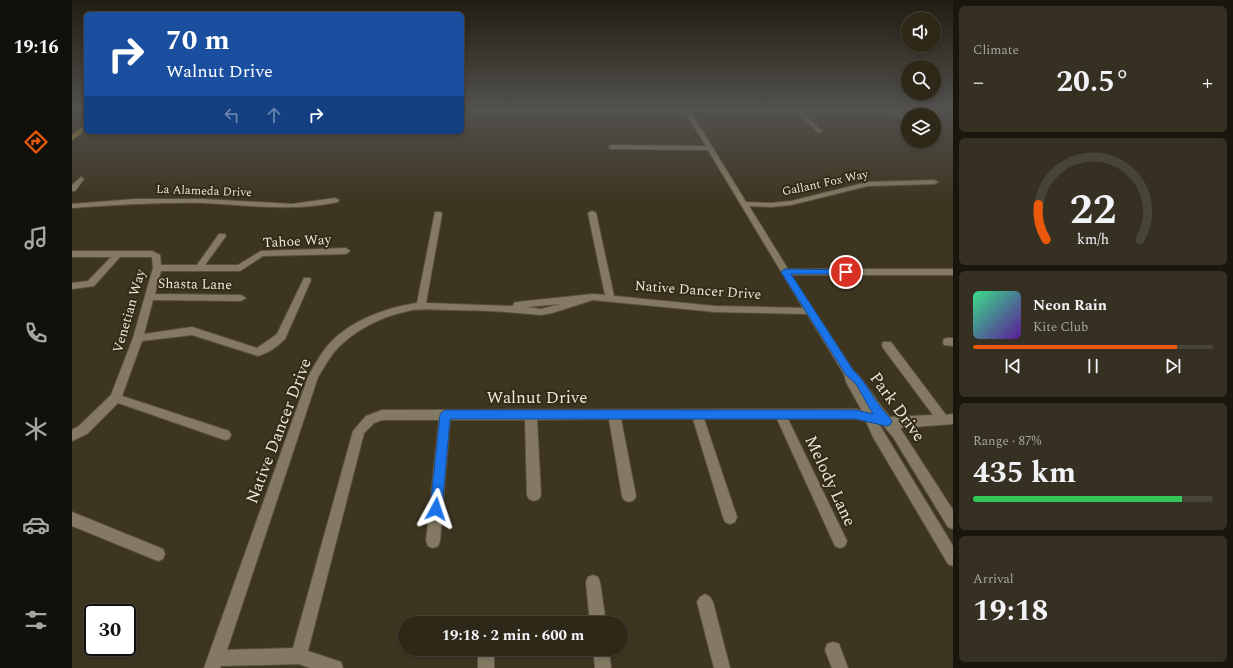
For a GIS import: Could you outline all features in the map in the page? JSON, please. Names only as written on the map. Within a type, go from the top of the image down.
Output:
[{"type":"street","points":[[705,139],[785,272],[850,372]]},
{"type":"street","points":[[611,147],[710,148]]},
{"type":"street","points":[[72,189],[81,179]]},
{"type":"street","name":"Gallant Fox Way","points":[[745,204],[771,205],[791,203],[868,184],[934,182]]},
{"type":"street","name":"La Alameda Drive","points":[[72,206],[135,201],[203,201],[292,206],[335,200]]},
{"type":"street","points":[[592,212],[610,298]]},
{"type":"street","points":[[421,306],[438,214]]},
{"type":"street","points":[[200,268],[222,236]]},
{"type":"street","name":"Tahoe Way","points":[[157,268],[240,268],[261,254],[346,251]]},
{"type":"street","name":"Venetian Way","points":[[72,254],[152,254],[156,255],[157,268],[138,338],[116,398],[83,430],[72,436]]},
{"type":"street","points":[[72,286],[91,284],[118,254]]},
{"type":"street","points":[[785,272],[953,272]]},
{"type":"street","points":[[138,338],[192,331],[258,352],[276,341],[281,336],[307,280]]},
{"type":"street","name":"Shasta Lane","points":[[149,297],[241,298]]},
{"type":"street","name":"Native Dancer Drive","points":[[213,663],[313,377],[324,358],[338,341],[358,327],[378,317],[407,308],[421,306],[470,307],[541,312],[549,311],[584,299],[610,298],[715,309],[810,311]]},
{"type":"street","points":[[887,345],[948,420]]},
{"type":"street","name":"Park Drive","points":[[850,372],[851,382],[866,406],[878,433],[953,559]]},
{"type":"street","name":"Park Drive","points":[[850,372],[859,382],[877,411],[897,433],[953,522]]},
{"type":"street","points":[[116,398],[225,435]]},
{"type":"street","points":[[697,414],[730,517]]},
{"type":"street","name":"Melody Lane","points":[[780,414],[840,541]]},
{"type":"street","name":"Walnut Drive","points":[[299,656],[359,431],[370,419],[382,415],[856,414],[894,423],[948,420]]},
{"type":"street","points":[[433,541],[446,415]]},
{"type":"street","points":[[531,415],[534,495]]},
{"type":"street","points":[[614,415],[630,496]]},
{"type":"street","points":[[72,519],[158,554]]},
{"type":"street","points":[[593,582],[597,616]]},
{"type":"street","points":[[705,602],[722,668]]},
{"type":"street","points":[[833,650],[840,668]]},
{"type":"street","points":[[213,663],[299,656],[335,668]]},
{"type":"street","points":[[486,656],[486,668]]},
{"type":"street","points":[[602,656],[603,668]]},
{"type":"route","points":[[436,509],[446,415],[856,414],[886,421],[877,411],[859,382],[850,372],[785,272],[846,272]]}]
